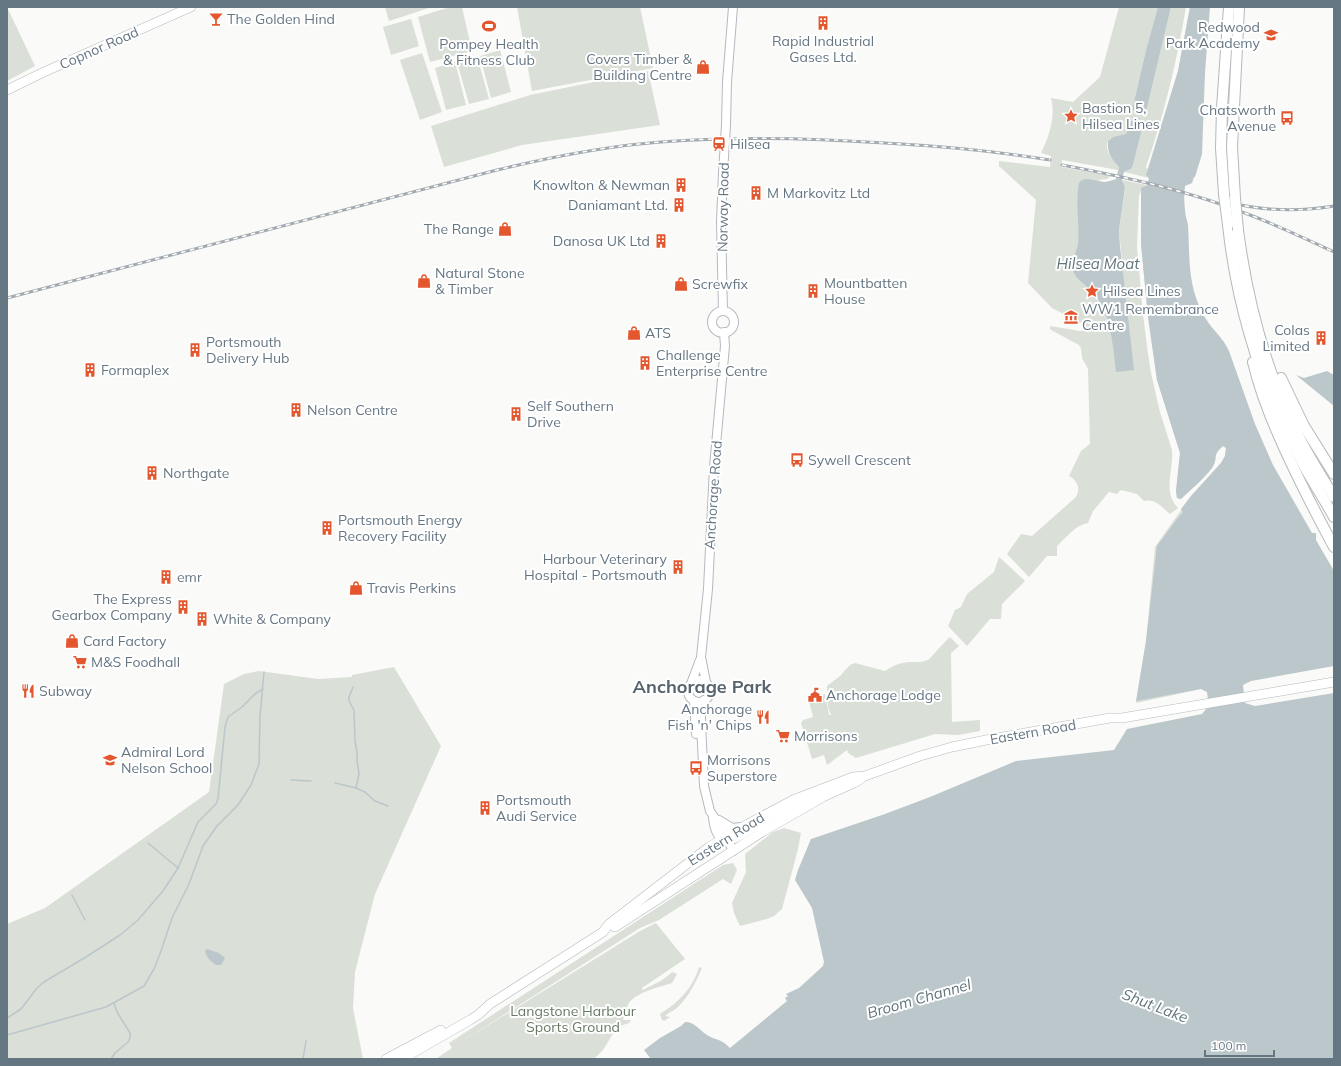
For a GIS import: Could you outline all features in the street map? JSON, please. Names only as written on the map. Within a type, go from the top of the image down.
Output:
[{"type":"highway","points":[[1229,7],[1222,108],[1221,148],[1224,194],[1232,259],[1248,312],[1258,359],[1280,415],[1303,464],[1334,516]]},
{"type":"highway","points":[[1239,7],[1232,147],[1238,230],[1247,286],[1248,312],[1257,379],[1290,462],[1334,546]]},
{"type":"highway","points":[[1248,312],[1304,426],[1334,474]]},
{"type":"highway","points":[[1248,312],[1264,348],[1282,400],[1311,460],[1334,498]]},
{"type":"main road","name":"Copnor Road","points":[[7,90],[191,7]]},
{"type":"main road","name":"Eastern Road","points":[[603,932],[609,924],[645,898],[684,866],[726,839],[741,827],[793,800],[853,778],[865,776],[920,756],[952,747],[1110,718],[1121,714],[1193,704],[1272,690],[1334,676]]},
{"type":"main road","name":"Eastern Road","points":[[1272,690],[1334,682]]},
{"type":"main road","name":"Eastern Road","points":[[402,1059],[470,1020],[490,1004],[603,932],[612,929],[777,823],[823,797],[854,783],[865,776]]},
{"type":"main road","name":"Eastern Road","points":[[386,1059],[425,1040],[476,1010],[490,1004]]},
{"type":"street","name":"Norway Road","points":[[723,311],[723,173],[727,82],[733,7]]},
{"type":"street","points":[[720,311],[723,311],[730,313],[734,322],[730,330],[721,332],[715,328],[712,322],[714,315],[720,311]]},
{"type":"street","name":"Anchorage Road","points":[[692,682],[701,657],[708,589],[714,467],[725,346],[724,332]]},
{"type":"street","name":"Anchorage Road","points":[[701,657],[706,682]]},
{"type":"street","points":[[702,775],[701,716],[704,700],[710,692],[706,682],[699,680],[692,682],[688,687],[688,692],[694,701],[698,766],[702,775],[707,802],[715,829],[726,839],[734,850]]},
{"type":"street","points":[[694,701],[698,702],[704,700]]},
{"type":"street","points":[[726,839],[739,837],[790,808],[823,797]]},
{"type":"street","points":[[712,815],[728,826],[735,828],[741,827]]},
{"type":"green space","points":[[7,7],[35,66],[7,81]]},
{"type":"green space","points":[[385,7],[432,7],[389,21]]},
{"type":"green space","points":[[450,7],[462,7],[472,51],[430,62],[418,17]]},
{"type":"green space","points":[[517,7],[640,7],[653,68],[532,91]]},
{"type":"green space","points":[[1119,7],[1158,7],[1133,106],[1142,113],[1147,108],[1171,7],[1186,7],[1159,128],[1146,167],[1148,170],[1178,71],[1190,7],[1197,7],[1156,172],[1238,437],[1207,692],[1201,689],[1136,703],[1146,641],[1155,547],[1191,496],[1221,463],[1225,456],[1226,448],[1223,446],[1219,449],[1214,465],[1205,476],[1181,499],[1177,498],[1176,491],[1180,453],[1157,380],[1148,317],[1141,244],[1141,190],[1139,196],[1137,246],[1143,315],[1151,373],[1160,412],[1172,450],[1170,480],[1171,495],[1178,508],[1170,514],[1155,502],[1148,500],[1144,501],[1137,494],[1121,490],[1117,494],[1109,492],[1093,511],[1088,523],[1079,526],[1057,546],[1057,556],[1047,556],[1029,577],[1007,554],[1021,534],[1032,536],[1076,497],[1078,487],[1076,482],[1069,476],[1081,451],[1090,444],[1088,369],[1082,358],[1081,348],[1079,345],[1050,329],[1050,326],[1080,331],[1085,330],[1086,326],[1052,308],[1028,283],[1036,200],[999,166],[999,161],[1050,167],[1051,156],[1041,153],[1051,126],[1053,112],[1051,98],[1073,102],[1100,77]],"holes":[[[1130,122],[1143,125],[1133,165],[1131,169],[1124,172],[1149,178],[1147,185],[1122,180],[1125,190],[1119,230],[1123,270],[1111,333],[1104,312],[1093,292],[1104,182],[1097,180],[1107,179],[1111,176],[1061,167],[1062,160],[1118,170],[1119,167],[1107,149],[1108,142],[1112,138],[1126,134]]]},
{"type":"green space","points":[[411,19],[419,46],[391,55],[383,27]]},
{"type":"green space","points":[[500,50],[511,92],[491,98],[480,56]]},
{"type":"green space","points":[[422,53],[442,112],[420,120],[400,60]]},
{"type":"green space","points":[[477,56],[489,99],[469,104],[457,62]]},
{"type":"green space","points":[[455,62],[466,105],[446,110],[435,68]]},
{"type":"green space","points":[[648,71],[660,125],[522,145],[444,167],[431,126],[530,95]]},
{"type":"green space","points":[[999,557],[1025,581],[1002,604],[1001,619],[990,619],[967,646],[948,626],[955,610],[961,607],[967,594],[994,572]]},
{"type":"green space","points":[[950,637],[959,646],[951,653],[952,722],[980,720],[980,731],[958,735],[935,734],[856,758],[848,753],[847,750],[827,765],[824,755],[812,759],[801,723],[803,720],[813,717],[809,701],[816,700],[816,697],[825,694],[829,715],[831,715],[828,707],[827,686],[840,676],[850,665],[855,663],[885,671],[902,663],[925,661],[930,659]]},
{"type":"green space","points":[[394,667],[441,746],[375,894],[355,972],[353,1008],[363,1059],[7,1059],[7,924],[45,908],[209,792],[224,684],[244,674],[259,671],[318,679],[352,677],[352,675]]},
{"type":"green space","points":[[784,828],[801,833],[782,909],[774,916],[767,919],[740,926],[734,913],[732,903],[746,872],[745,854],[773,832]]},
{"type":"green space","name":"Langstone Harbour Sports Ground","points":[[733,863],[737,870],[731,884],[723,879],[659,920],[640,928],[458,1044],[640,931],[656,923],[685,959],[642,988],[643,990],[666,978],[672,972],[677,974],[672,983],[647,991],[635,997],[631,1001],[626,1009],[623,1020],[631,1020],[629,1023],[617,1027],[603,1050],[594,1059],[437,1059],[452,1048],[449,1043],[723,865]]},
{"type":"green space","points":[[699,967],[702,968],[689,994],[678,1007],[665,1016],[670,1017],[664,1021],[662,1020],[660,1014],[682,997],[695,978]]},
{"type":"water","points":[[1158,7],[1171,7],[1147,108],[1144,112],[1139,112],[1133,110],[1133,106]]},
{"type":"water","points":[[1190,7],[1210,7],[1205,73],[1202,154],[1195,177],[1192,183],[1185,186],[1184,192],[1185,212],[1188,225],[1190,270],[1194,292],[1203,314],[1229,351],[1255,424],[1273,465],[1312,533],[1316,533],[1316,540],[1334,571],[1334,666],[1251,681],[1243,685],[1245,703],[1255,706],[1334,693],[1334,1059],[651,1059],[644,1050],[685,1022],[694,1025],[710,1037],[721,1041],[730,1048],[787,1001],[785,998],[788,996],[786,994],[799,988],[823,966],[824,962],[812,908],[795,880],[811,839],[930,797],[1016,761],[1114,750],[1127,729],[1202,714],[1209,708],[1207,692],[1201,689],[1136,701],[1146,641],[1157,546],[1183,512],[1181,509],[1191,496],[1221,463],[1225,456],[1226,448],[1223,446],[1219,449],[1214,465],[1205,476],[1181,499],[1177,498],[1176,491],[1180,453],[1157,380],[1148,317],[1141,244],[1141,188],[1148,185],[1149,178],[1146,175],[1178,71]]},
{"type":"water","name":"Hilsea Moat","points":[[1131,121],[1142,123],[1143,125],[1133,165],[1131,169],[1124,172],[1122,180],[1125,188],[1119,230],[1134,370],[1116,372],[1114,351],[1108,321],[1094,294],[1080,281],[1073,271],[1074,258],[1078,244],[1077,198],[1079,183],[1084,179],[1103,182],[1116,179],[1119,167],[1110,155],[1108,141],[1113,137],[1126,134]]},
{"type":"water","points":[[1327,371],[1334,375],[1334,406],[1296,375],[1304,378]]},
{"type":"water","points":[[207,949],[219,953],[225,958],[221,965],[216,965],[209,959],[205,951]]},
{"type":"waterway","points":[[7,1035],[106,1007],[144,986],[154,969],[172,918],[189,884],[203,846],[217,826],[238,805],[251,785],[259,764],[260,716],[264,672]]},
{"type":"waterway","points":[[353,687],[349,701],[354,710],[355,741],[359,774],[356,788],[365,792],[375,801],[388,806]]},
{"type":"waterway","points":[[7,1018],[21,1009],[37,988],[44,982],[120,935],[138,920],[163,891],[178,868],[198,822],[216,804],[218,799],[225,727],[228,717],[242,707],[256,693],[263,689]]},
{"type":"waterway","points":[[291,780],[311,781]]},
{"type":"waterway","points":[[335,783],[356,788]]},
{"type":"waterway","points":[[148,843],[178,868]]},
{"type":"waterway","points":[[72,895],[85,920]]},
{"type":"waterway","points":[[111,1059],[115,1053],[128,1042],[130,1038],[130,1033],[117,1012],[114,1003]]},
{"type":"waterway","points":[[303,1059],[306,1041]]},
{"type":"railway","points":[[7,298],[497,170],[558,156],[620,146],[689,140],[745,138],[801,139],[947,147],[1050,160]]},
{"type":"railway","points":[[1062,165],[1110,174],[1181,192],[1227,206],[1261,219],[1334,252]]},
{"type":"railway","points":[[1227,202],[1280,210],[1334,206]]},
{"type":"place","name":"The Golden Hind","points":[[216,19]]},
{"type":"place","name":"Rapid Industrial Gases Ltd.","points":[[823,23]]},
{"type":"place","name":"Pompey Health & Fitness Club","points":[[489,26]]},
{"type":"place","name":"Redwood Park Academy","points":[[1271,35]]},
{"type":"place","name":"Covers Timber & Building Centre","points":[[703,67]]},
{"type":"place","name":"Bastion 5, Hilsea Lines","points":[[1071,116]]},
{"type":"place","name":"Chatsworth Avenue","points":[[1287,118]]},
{"type":"place","name":"Hilsea","points":[[719,144]]},
{"type":"place","name":"Knowlton & Newman","points":[[681,185]]},
{"type":"place","name":"M Markovitz Ltd","points":[[756,193]]},
{"type":"place","name":"Daniamant Ltd.","points":[[679,205]]},
{"type":"place","name":"The Range","points":[[505,229]]},
{"type":"place","name":"Danosa UK Ltd","points":[[661,241]]},
{"type":"place","name":"Natural Stone & Timber","points":[[424,281]]},
{"type":"place","name":"Screwfix","points":[[681,284]]},
{"type":"place","name":"Mountbatten House","points":[[813,291]]},
{"type":"place","name":"Hilsea Lines","points":[[1092,291]]},
{"type":"place","name":"WW1 Remembrance Centre","points":[[1071,317]]},
{"type":"place","name":"ATS","points":[[634,333]]},
{"type":"place","name":"Colas Limited","points":[[1321,338]]},
{"type":"place","name":"Portsmouth Delivery Hub","points":[[195,350]]},
{"type":"place","name":"Challenge Enterprise Centre","points":[[645,363]]},
{"type":"place","name":"Formaplex","points":[[90,370]]},
{"type":"place","name":"Nelson Centre","points":[[296,410]]},
{"type":"place","name":"Self Southern Drive","points":[[516,414]]},
{"type":"place","name":"Sywell Crescent","points":[[797,460]]},
{"type":"place","name":"Northgate","points":[[152,473]]},
{"type":"place","name":"Portsmouth Energy Recovery Facility","points":[[327,528]]},
{"type":"place","name":"Harbour Veterinary Hospital - Portsmouth","points":[[678,567]]},
{"type":"place","name":"emr","points":[[166,577]]},
{"type":"place","name":"Travis Perkins","points":[[356,588]]},
{"type":"place","name":"The Express Gearbox Company","points":[[183,607]]},
{"type":"place","name":"White & Company","points":[[202,619]]},
{"type":"place","name":"Card Factory","points":[[72,641]]},
{"type":"place","name":"M&S Foodhall","points":[[80,662]]},
{"type":"place","name":"Subway","points":[[28,691]]},
{"type":"place","name":"Anchorage Lodge","points":[[815,695]]},
{"type":"place","name":"Anchorage Fish 'n' Chips","points":[[763,717]]},
{"type":"place","name":"Morrisons","points":[[783,736]]},
{"type":"place","name":"Admiral Lord Nelson School","points":[[110,760]]},
{"type":"place","name":"Morrisons Superstore","points":[[696,768]]},
{"type":"place","name":"Portsmouth Audi Service","points":[[485,808]]},
{"type":"district","name":"Anchorage Park","points":[[702,687]]},
{"type":"water label","name":"Broom Channel","points":[[919,999]]},
{"type":"water label","name":"Shut Lake","points":[[1155,1006]]}]
